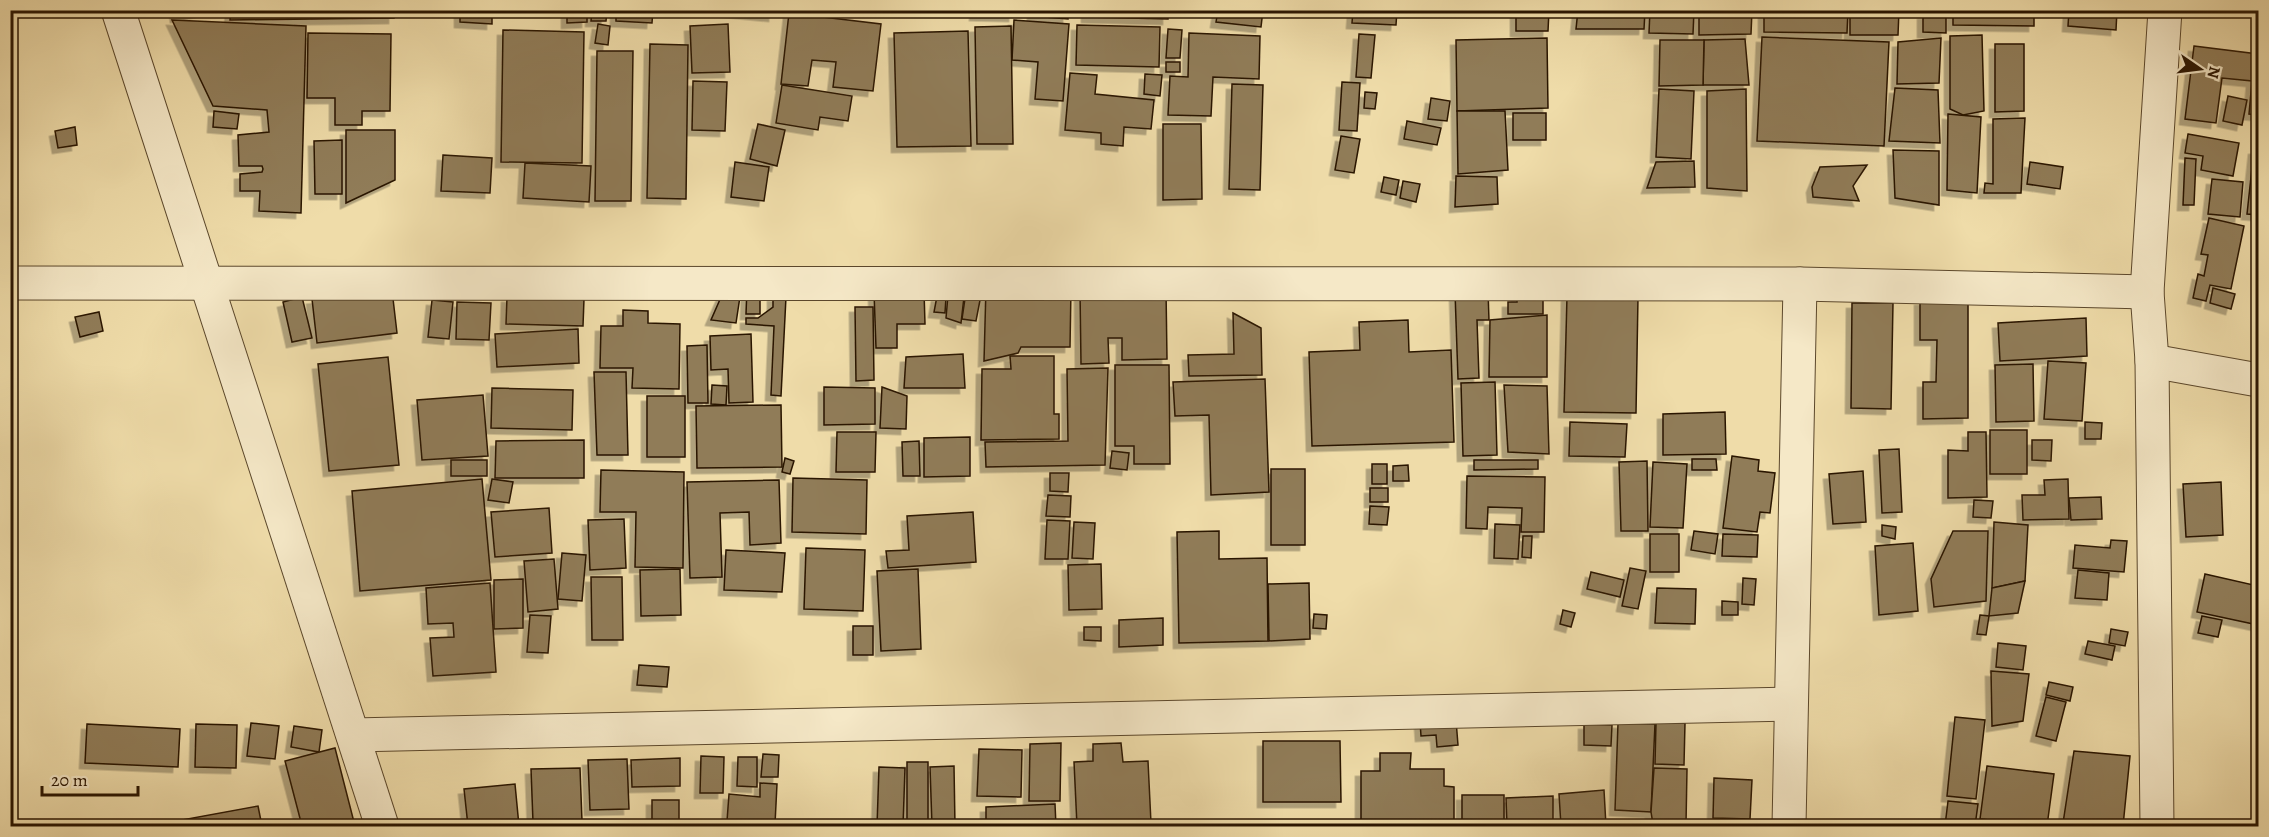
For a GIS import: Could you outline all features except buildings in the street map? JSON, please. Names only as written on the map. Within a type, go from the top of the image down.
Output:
[{"type":"street","points":[[118,10],[382,826]]},
{"type":"street","points":[[2157,826],[2152,361],[2147,292],[2165,10]]},
{"type":"street","points":[[10,283],[208,285],[1800,284],[2147,292]]},
{"type":"street","points":[[1789,826],[1800,284]]},
{"type":"street","points":[[2152,361],[2259,380]]},
{"type":"street","points":[[353,735],[1790,704]]}]
